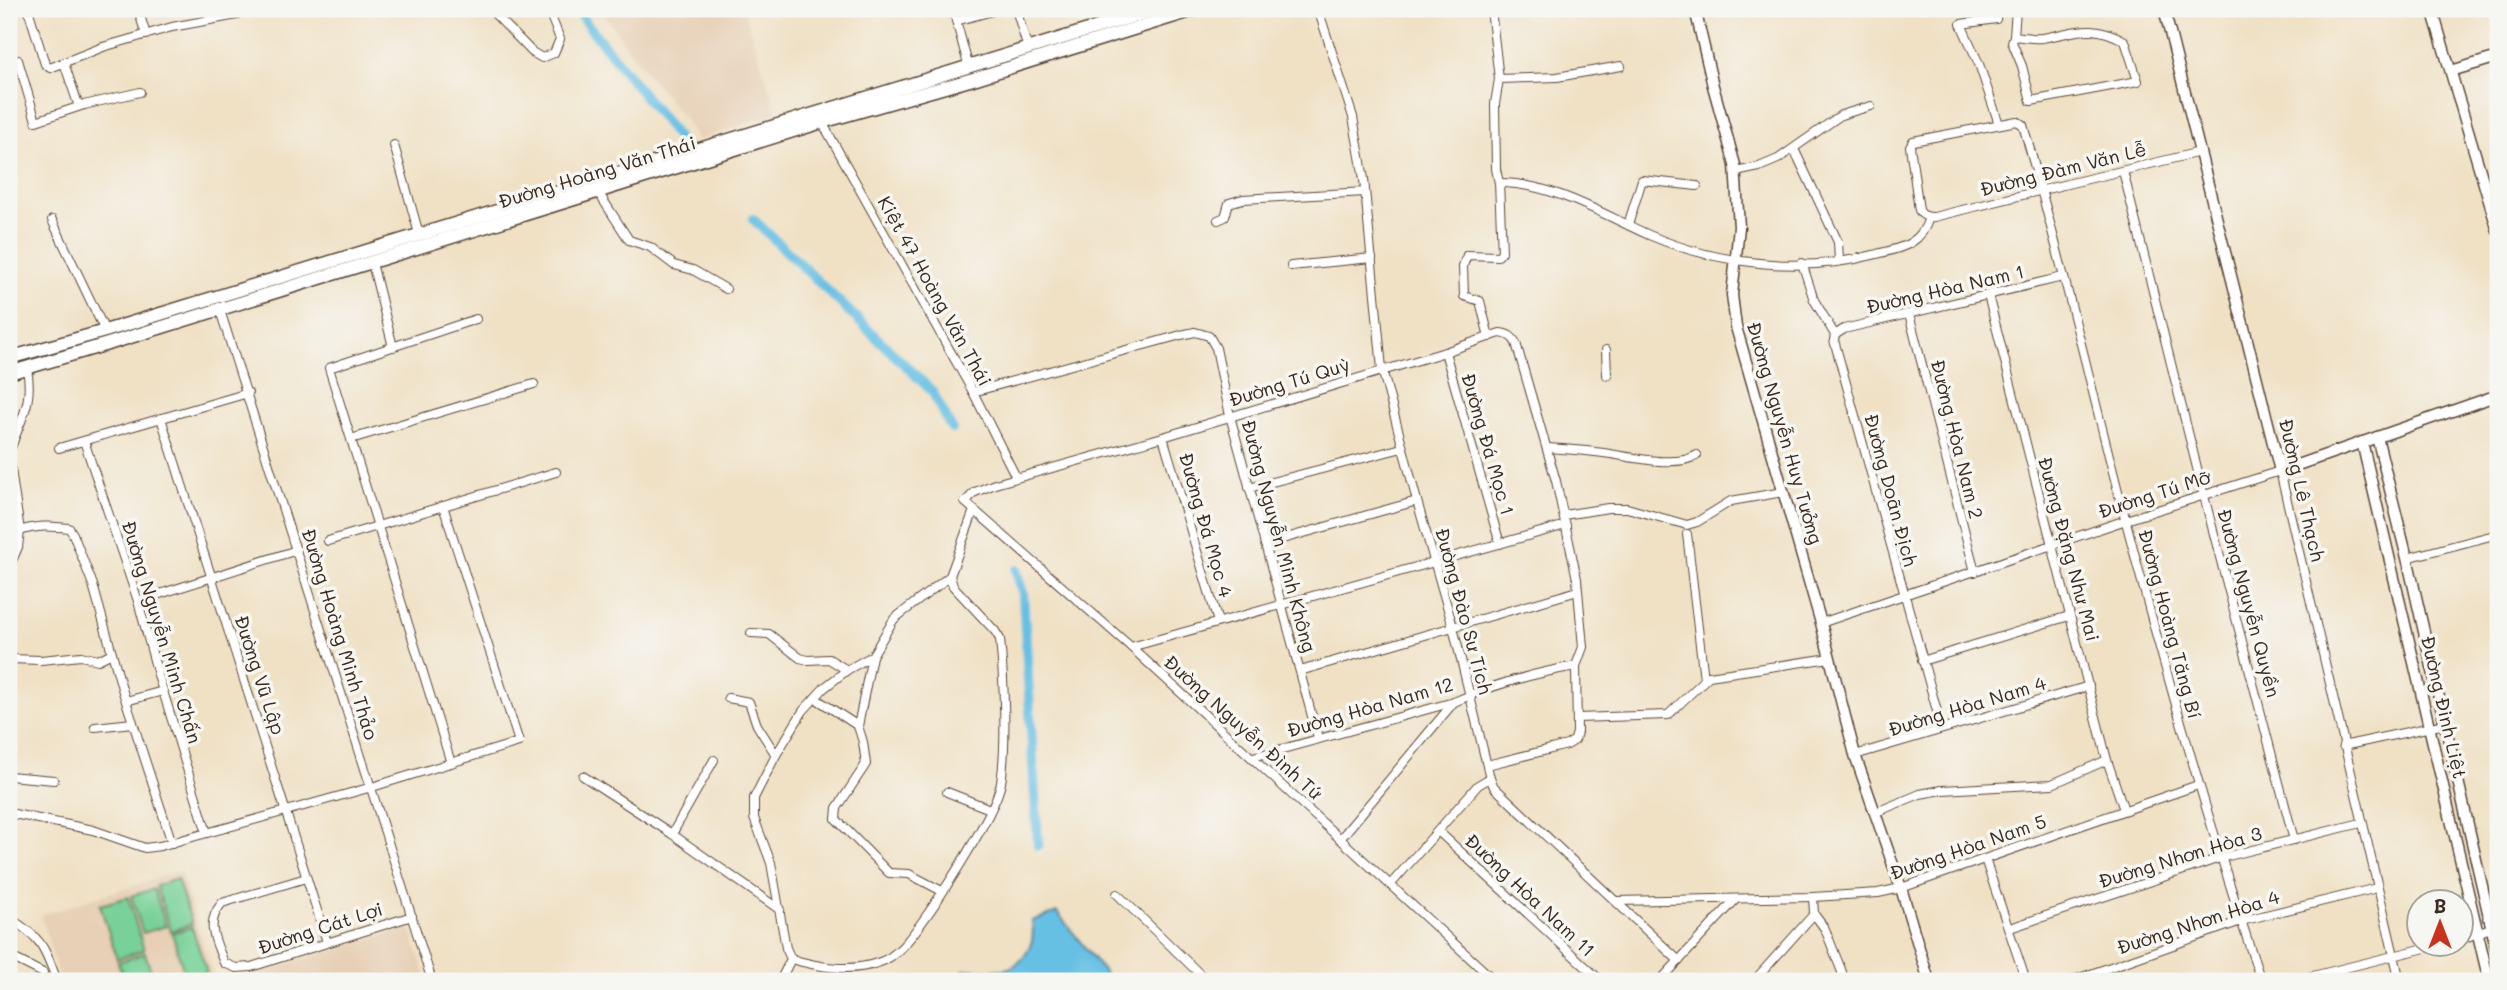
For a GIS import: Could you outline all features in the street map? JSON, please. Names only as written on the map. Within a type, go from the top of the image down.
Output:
[{"type":"main road","name":"Đường Hoàng Văn Thái","points":[[9,373],[419,234],[740,141],[1157,9]]},
{"type":"main road","name":"Đường Hoàng Văn Thái","points":[[9,358],[372,262],[598,192],[740,141],[821,122],[973,79],[1197,9]]},
{"type":"street","points":[[28,9],[46,64],[50,68],[103,47],[172,27],[237,15]]},
{"type":"street","points":[[138,9],[146,36]]},
{"type":"street","points":[[490,9],[532,52],[542,58],[554,53],[560,39],[548,9]]},
{"type":"street","points":[[953,9],[970,68]]},
{"type":"street","points":[[956,21],[1000,9]]},
{"type":"street","points":[[1016,9],[1028,49]]},
{"type":"street","name":"Đường Đào Sư Tích","points":[[1318,9],[1353,117],[1365,192],[1382,369],[1471,694],[1490,778],[1494,787],[1679,961]]},
{"type":"street","points":[[1487,765],[1571,744],[1577,737],[1576,666],[1583,648],[1578,591],[1564,515],[1516,343],[1507,334],[1489,337],[1480,301],[1464,296],[1464,260],[1469,254],[1501,256],[1503,249],[1496,169],[1495,104],[1499,79],[1491,9]]},
{"type":"street","name":"Đường Nguyễn Huy Tưởng","points":[[1695,9],[1736,172],[1740,227],[1732,301],[1736,327],[1821,623],[1855,755],[1901,888],[1929,981]]},
{"type":"street","points":[[1499,183],[1520,183],[1552,193],[1650,236],[1713,257],[1776,264],[1802,263],[1839,261],[1905,247],[1920,237],[1932,217],[1923,215],[1919,209],[1910,143],[1999,124],[1979,64],[1961,24],[1996,19],[1997,9]]},
{"type":"street","points":[[2014,36],[2040,38],[2092,28],[2112,34],[2124,41],[2138,81],[2031,101],[2022,66],[2012,42],[2016,9]]},
{"type":"street","name":"Đường Lê Thạch","points":[[2164,9],[2280,471],[2400,981]]},
{"type":"street","points":[[2432,9],[2498,231]]},
{"type":"street","points":[[2451,71],[2498,57]]},
{"type":"street","points":[[19,60],[35,120],[140,92]]},
{"type":"street","points":[[64,63],[78,104],[84,105]]},
{"type":"street","points":[[1499,79],[1557,77],[1621,66]]},
{"type":"street","points":[[1736,172],[1767,164],[1794,149],[1841,115],[1871,106]]},
{"type":"street","name":"Kiệt 47 Hoàng Văn Thái","points":[[821,122],[974,392],[1016,477]]},
{"type":"street","name":"Đường Hoàng Tăng Bí","points":[[1999,124],[2021,122],[2198,785],[2261,981]]},
{"type":"street","points":[[394,145],[419,234]]},
{"type":"street","points":[[1794,149],[1838,242],[1839,261]]},
{"type":"street","name":"Đường Đàm Văn Lễ","points":[[1932,217],[2200,152]]},
{"type":"street","name":"Đường Nguyễn Quyền","points":[[2123,171],[2294,840]]},
{"type":"street","points":[[1628,225],[1643,180],[1697,186]]},
{"type":"street","points":[[598,192],[629,240],[650,247],[674,265],[693,270],[726,289]]},
{"type":"street","points":[[1217,220],[1225,217],[1226,207],[1232,201],[1365,192]]},
{"type":"street","points":[[52,220],[105,331]]},
{"type":"street","points":[[1291,266],[1372,258]]},
{"type":"street","points":[[372,262],[393,347]]},
{"type":"street","name":"Đường Doãn Địch","points":[[1802,263],[1814,300],[1835,335],[1834,340],[1942,729]]},
{"type":"street","name":"Đường Hòa Nam 1","points":[[1835,335],[1844,329],[2063,277]]},
{"type":"street","name":"Đường Đặng Như Mai","points":[[1988,295],[2107,760],[2124,810]]},
{"type":"street","name":"Đường Hoàng Minh Thảo","points":[[218,303],[432,981]]},
{"type":"street","name":"Đường Hòa Nam 2","points":[[1909,314],[1975,572]]},
{"type":"street","points":[[451,763],[329,368],[476,319]]},
{"type":"street","name":"Đường Nguyễn Minh Không","points":[[974,392],[1195,332],[1209,336],[1216,348],[1230,416],[1318,738]]},
{"type":"street","name":"Đường Tú Quỳ","points":[[965,502],[975,492],[1016,477],[1163,437],[1489,337]]},
{"type":"street","points":[[1606,350],[1607,375]]},
{"type":"street","name":"Đường Đá Mọc 1","points":[[1445,352],[1500,544]]},
{"type":"street","points":[[9,568],[19,547],[19,534],[9,455],[29,399],[27,369]]},
{"type":"street","points":[[351,439],[534,384]]},
{"type":"street","points":[[59,448],[248,393]]},
{"type":"street","name":"Đường Tú Mỡ","points":[[1821,623],[2498,396]]},
{"type":"street","name":"Đường Vũ Lập","points":[[161,418],[327,942]]},
{"type":"street","name":"Đường Đá Mọc 4","points":[[1163,437],[1218,622]]},
{"type":"street","name":"Đường Đinh Liệt","points":[[2377,437],[2495,927],[2498,956]]},
{"type":"street","name":"Đường Nguyễn Minh Chấn","points":[[85,441],[138,601],[207,833]]},
{"type":"street","name":"Đường Đinh Liệt","points":[[2362,442],[2489,981]]},
{"type":"street","points":[[1250,488],[1402,448]]},
{"type":"street","points":[[1546,448],[1668,461],[1697,455]]},
{"type":"street","points":[[328,541],[556,472]]},
{"type":"street","points":[[1564,515],[1627,508],[1687,525],[1697,522],[1731,501],[1783,492]]},
{"type":"street","points":[[1265,544],[1417,500]]},
{"type":"street","name":"Đường Nguyễn Đình Tứ","points":[[965,502],[1131,646],[1495,981]]},
{"type":"street","points":[[9,813],[93,830],[145,848],[372,788],[519,742],[443,506]]},
{"type":"street","points":[[942,891],[909,874],[889,873],[836,819],[837,807],[866,764],[858,726],[872,656],[894,619],[950,576],[974,510]]},
{"type":"street","points":[[1131,646],[1566,525]]},
{"type":"street","points":[[9,538],[34,526],[69,528],[73,534],[93,585],[126,701],[172,843]]},
{"type":"street","points":[[1687,534],[1704,679]]},
{"type":"street","points":[[2407,558],[2498,534]]},
{"type":"street","points":[[138,601],[297,550]]},
{"type":"street","points":[[790,959],[821,968],[861,967],[881,962],[900,950],[920,926],[980,830],[1000,787],[1003,759],[1000,639],[953,586],[950,576]]},
{"type":"street","points":[[1300,671],[1578,591]]},
{"type":"street","points":[[1922,661],[2069,615]]},
{"type":"street","points":[[751,633],[769,634],[800,658],[829,659],[848,670]]},
{"type":"street","points":[[9,659],[41,660],[82,656],[98,660],[112,653]]},
{"type":"street","points":[[780,981],[790,959],[771,863],[754,818],[754,798],[803,711],[848,670],[872,656]]},
{"type":"street","points":[[1577,718],[1668,715],[1709,676],[1830,658]]},
{"type":"street","name":"Đường Hòa Nam 12","points":[[1253,757],[1576,666]]},
{"type":"street","name":"Đường Hòa Nam 4","points":[[1855,755],[2089,686]]},
{"type":"street","points":[[126,701],[163,691]]},
{"type":"street","points":[[727,698],[748,702],[757,725],[776,755]]},
{"type":"street","points":[[815,698],[858,726]]},
{"type":"street","points":[[1341,838],[1454,702]]},
{"type":"street","points":[[95,727],[133,723]]},
{"type":"street","points":[[2343,747],[2445,724]]},
{"type":"street","points":[[672,834],[714,760]]},
{"type":"street","points":[[1874,813],[1920,794],[1942,790],[2052,784],[2107,760]]},
{"type":"street","points":[[9,776],[54,780]]},
{"type":"street","points":[[583,776],[780,910]]},
{"type":"street","points":[[1391,884],[1478,785],[1490,778]]},
{"type":"street","name":"Đường Hòa Nam 5","points":[[1616,901],[1878,893],[1901,888],[2198,785]]},
{"type":"street","points":[[947,792],[990,809]]},
{"type":"street","name":"Đường Nhơn Hòa 3","points":[[2010,929],[2220,858],[2361,823]]},
{"type":"street","name":"Đường Hòa Nam 11","points":[[1438,831],[1601,981]]},
{"type":"street","points":[[1984,859],[2026,981]]},
{"type":"street","name":"Đường Cát Lợi","points":[[306,878],[222,904],[213,914],[212,930],[224,963],[236,968],[251,967],[412,916]]},
{"type":"street","name":"Đường Nhơn Hòa 4","points":[[2071,981],[2241,921],[2376,888]]},
{"type":"street","points":[[1117,894],[1207,981]]},
{"type":"street","points":[[1814,897],[1814,914],[1825,929],[1842,972],[1842,981]]},
{"type":"street","points":[[1660,981],[1736,899]]},
{"type":"street","points":[[1754,981],[1814,914]]},
{"type":"street","points":[[9,918],[27,930],[45,948],[57,981]]},
{"type":"street","points":[[2476,935],[2495,927]]},
{"type":"street","points":[[2293,981],[2406,954]]},
{"type":"street","points":[[9,956],[41,977],[49,959]]},
{"type":"street","points":[[2334,972],[2336,981]]},
{"type":"shaded area","points":[[601,9],[744,9],[777,113],[698,140]]},
{"type":"shaded area","points":[[180,871],[215,981],[60,981],[41,915]]},
{"type":"shaded area","points":[[410,927],[427,981],[231,981]]},
{"type":"green space","points":[[177,879],[192,924],[171,931],[156,886]]},
{"type":"green space","points":[[154,889],[166,926],[143,933],[131,896]]},
{"type":"green space","points":[[128,897],[144,950],[117,959],[100,905]]},
{"type":"green space","points":[[192,927],[207,972],[186,979],[172,933]]},
{"type":"green space","points":[[145,953],[154,981],[125,981],[118,962]]},
{"type":"water","points":[[1057,912],[1104,972],[1106,981],[957,981],[964,970],[996,970],[1017,964],[1031,944],[1032,921]]},
{"type":"waterway","points":[[579,9],[584,20],[677,137]]},
{"type":"waterway","points":[[753,219],[932,391],[952,429]]},
{"type":"waterway","points":[[1016,570],[1023,594],[1038,845]]}]
